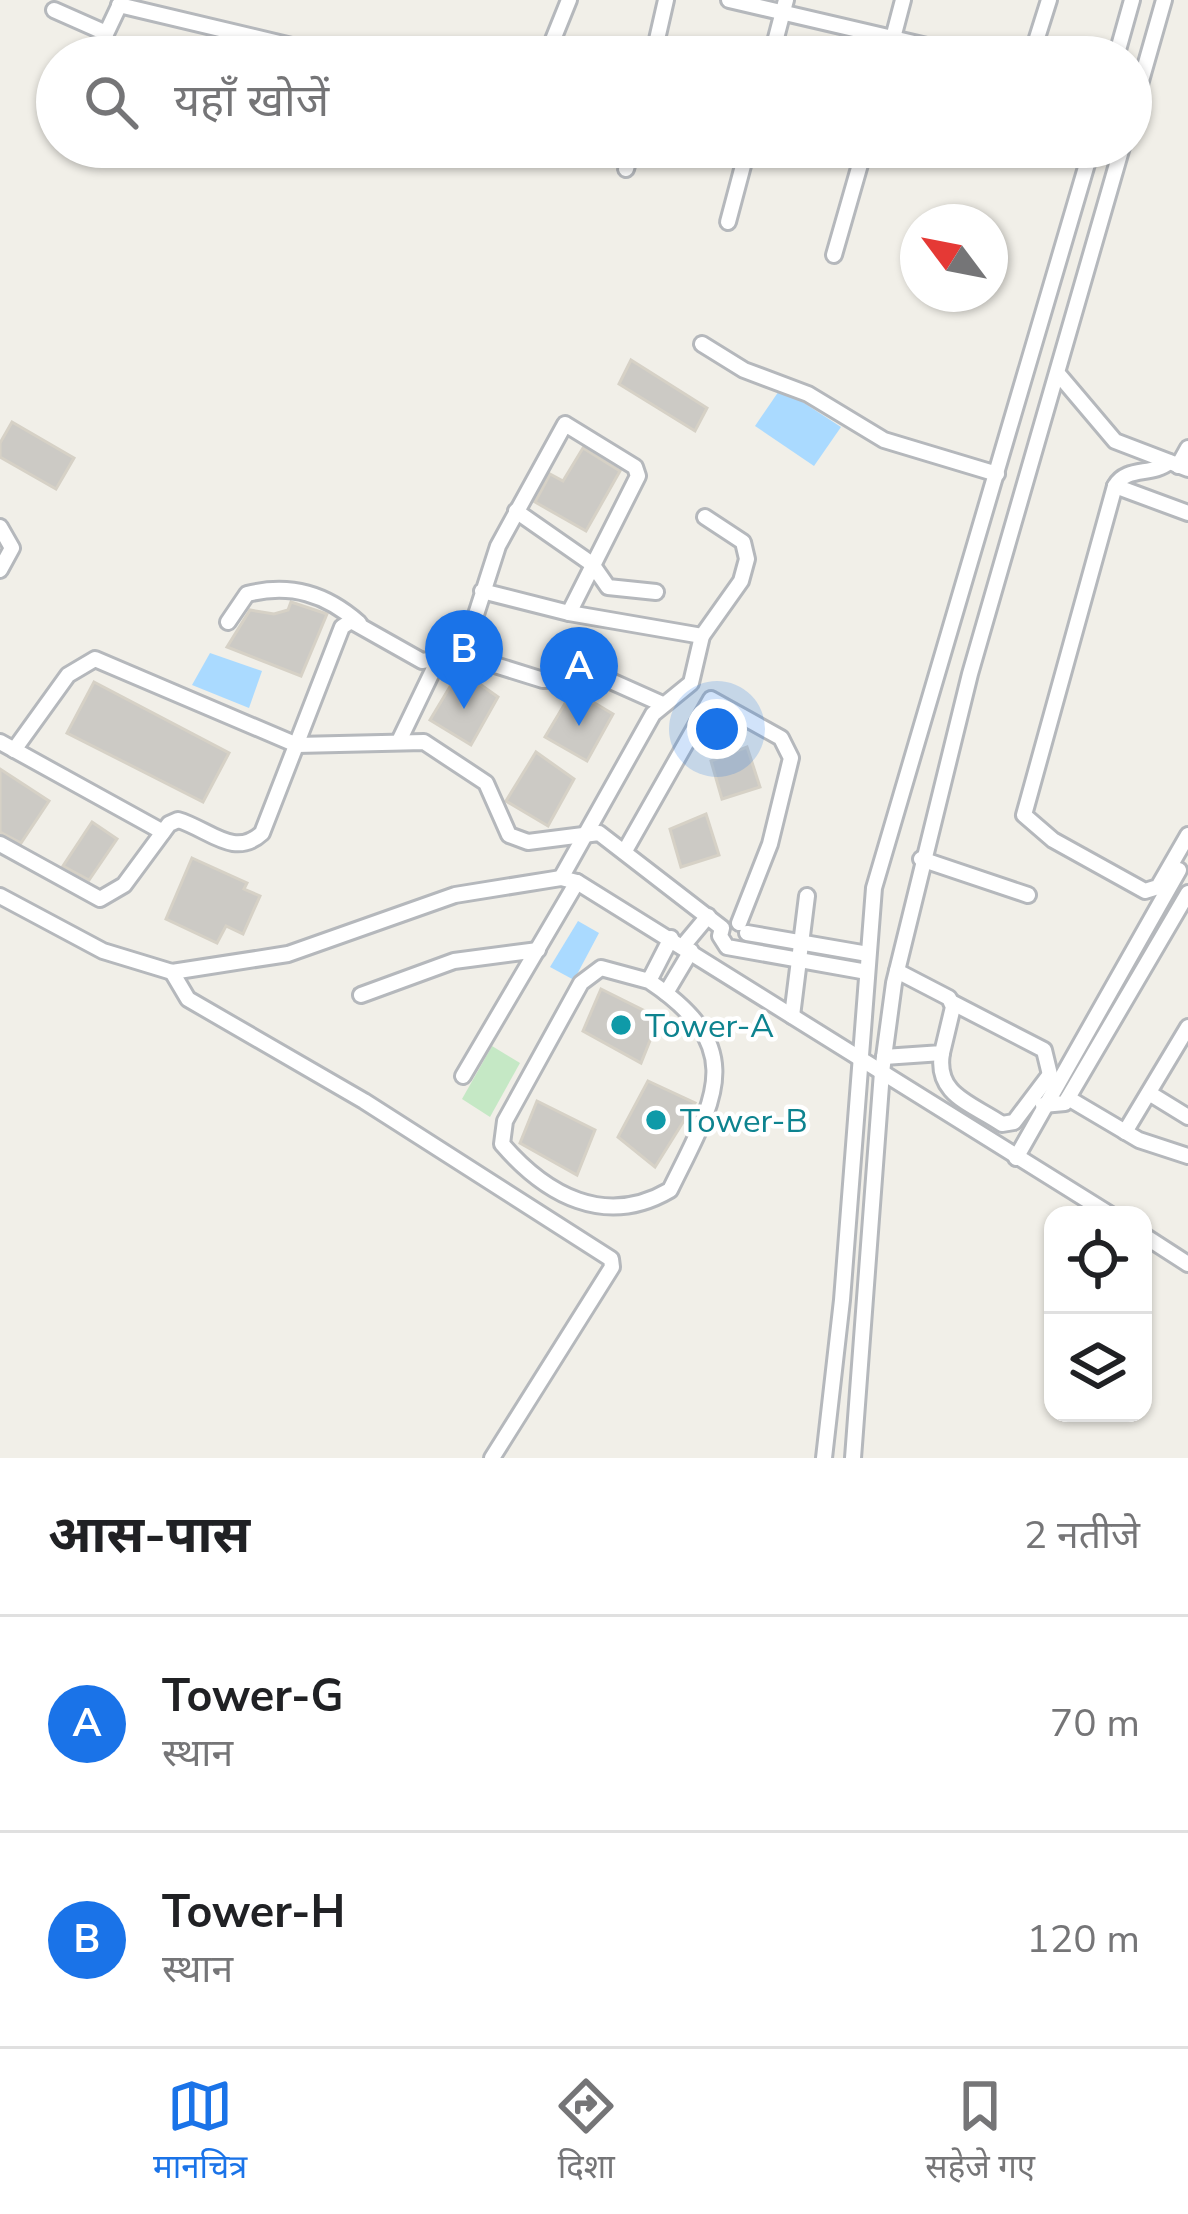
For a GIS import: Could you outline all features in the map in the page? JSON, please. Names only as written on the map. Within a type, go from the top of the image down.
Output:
[{"type":"street","points":[[554,36],[569,0]]},
{"type":"street","points":[[658,36],[666,0]]},
{"type":"street","points":[[729,0],[784,6],[886,36]]},
{"type":"street","points":[[893,36],[902,0]]},
{"type":"street","points":[[1038,36],[1049,0]]},
{"type":"street","points":[[1122,36],[1132,0]]},
{"type":"street","points":[[1152,42],[1164,0]]},
{"type":"street","points":[[105,36],[120,2],[255,36]]},
{"type":"street","points":[[776,36],[784,6]]},
{"type":"street","points":[[54,10],[106,33]]},
{"type":"street","points":[[728,222],[742,168]]},
{"type":"street","points":[[834,255],[859,168]]},
{"type":"street","points":[[824,1458],[842,1300],[868,954],[881,858],[1086,168]]},
{"type":"street","points":[[853,1458],[883,1065],[897,971],[970,674],[1060,376],[1116,168]]},
{"type":"street","points":[[702,344],[744,370],[808,394],[884,440],[997,475]]},
{"type":"street","points":[[1060,376],[1115,441],[1179,466]]},
{"type":"street","points":[[463,656],[482,591],[516,511],[565,424],[635,467],[638,476],[569,613]]},
{"type":"street","points":[[1179,466],[1188,448]]},
{"type":"street","points":[[1179,466],[1125,475],[1114,486],[1024,815],[1029,824],[1144,891],[1158,887],[1188,835]]},
{"type":"street","points":[[1114,486],[1188,513]]},
{"type":"street","points":[[516,511],[593,566],[614,590],[656,592]]},
{"type":"street","points":[[463,1076],[538,950],[587,831],[660,703],[683,693],[691,683],[702,637],[741,581],[748,550],[739,537],[705,517]]},
{"type":"street","points":[[0,527],[12,548],[0,570]]},
{"type":"street","points":[[228,622],[247,594],[287,590],[335,602],[359,623],[416,658],[438,661],[463,656],[543,680],[604,678],[660,703]]},
{"type":"street","points":[[482,591],[569,613],[702,637]]},
{"type":"street","points":[[0,844],[100,899],[124,885],[178,820],[231,844],[253,842],[262,833],[343,627],[359,623]]},
{"type":"street","points":[[164,832],[7,746],[68,676],[95,659],[297,746],[424,742],[486,784],[509,835],[528,842],[587,831],[626,849],[722,928],[868,972]]},
{"type":"street","points":[[400,740],[438,661]]},
{"type":"street","points":[[683,693],[711,699],[782,737],[791,758],[741,935],[723,944],[722,928]]},
{"type":"street","points":[[626,849],[711,699]]},
{"type":"street","points":[[921,859],[1028,895]]},
{"type":"street","points":[[1016,1158],[1053,1080],[1179,870]]},
{"type":"street","points":[[0,896],[103,951],[172,972],[288,954],[454,895],[569,880],[682,945],[859,1058],[883,1065],[1016,1158],[1096,1206]]},
{"type":"street","points":[[1043,1105],[1061,1106],[1068,1098],[1188,893]]},
{"type":"street","points":[[792,1016],[807,896]]},
{"type":"street","points":[[649,981],[708,916]]},
{"type":"street","points":[[666,992],[682,945]]},
{"type":"street","points":[[362,995],[454,961],[538,950]]},
{"type":"street","points":[[801,951],[868,954]]},
{"type":"street","points":[[601,968],[649,981],[699,1022],[717,1075],[716,1097],[670,1190],[656,1198],[589,1208],[526,1172],[502,1144],[505,1121],[581,983],[601,968]]},
{"type":"street","points":[[897,971],[1044,1050],[1053,1080]]},
{"type":"street","points":[[172,972],[188,999],[364,1101],[611,1259],[612,1268],[493,1458]]},
{"type":"street","points":[[952,1003],[939,1075],[945,1086],[1003,1124],[1014,1122],[1053,1080]]},
{"type":"street","points":[[1125,1132],[1188,1027]]},
{"type":"street","points":[[883,1065],[942,1053]]},
{"type":"street","points":[[1053,1080],[1068,1086],[1068,1098]]},
{"type":"street","points":[[1149,1093],[1188,1117]]},
{"type":"street","points":[[1068,1098],[1125,1132],[1188,1156]]},
{"type":"street","points":[[1152,1241],[1188,1264]]},
{"type":"green space","points":[[492,1046],[520,1063],[490,1117],[462,1099]]},
{"type":"water","points":[[781,388],[841,427],[814,466],[755,426]]},
{"type":"water","points":[[210,653],[262,671],[249,708],[192,685]]},
{"type":"water","points":[[578,921],[599,933],[574,980],[550,967]]},
{"type":"building","points":[[631,360],[707,408],[695,431],[619,384]]},
{"type":"building","points":[[12,422],[74,458],[56,489],[0,457],[0,443]]},
{"type":"building","points":[[583,448],[620,471],[586,531],[535,502],[550,474],[563,481]]},
{"type":"building","points":[[291,602],[327,614],[301,676],[227,647],[250,610],[274,614],[288,610]]},
{"type":"building","points":[[460,670],[498,697],[471,745],[430,720]]},
{"type":"building","points":[[94,682],[229,753],[203,802],[67,733]]},
{"type":"building","points":[[573,690],[613,714],[587,761],[545,737]]},
{"type":"building","points":[[747,747],[760,787],[722,799],[711,761]]},
{"type":"building","points":[[536,752],[574,779],[548,826],[506,801]]},
{"type":"building","points":[[0,769],[49,801],[21,843],[0,832]]},
{"type":"building","points":[[706,814],[719,855],[681,867],[670,829]]},
{"type":"building","points":[[92,822],[117,839],[89,880],[63,866]]},
{"type":"building","points":[[192,858],[247,883],[244,889],[260,896],[243,934],[226,926],[217,943],[166,919]]},
{"type":"building","name":"Tower-A","points":[[601,989],[659,1018],[641,1063],[583,1031]]},
{"type":"building","name":"Tower-B","points":[[648,1081],[695,1103],[655,1167],[618,1137]]},
{"type":"building","points":[[537,1101],[595,1130],[577,1175],[520,1143]]},
{"type":"place","name":"Tower-H","points":[[464,709]]},
{"type":"place","name":"Tower-G","points":[[579,726]]},
{"type":"place","name":"Tower-A","points":[[621,1025]]},
{"type":"place","name":"Tower-B","points":[[656,1120]]}]
